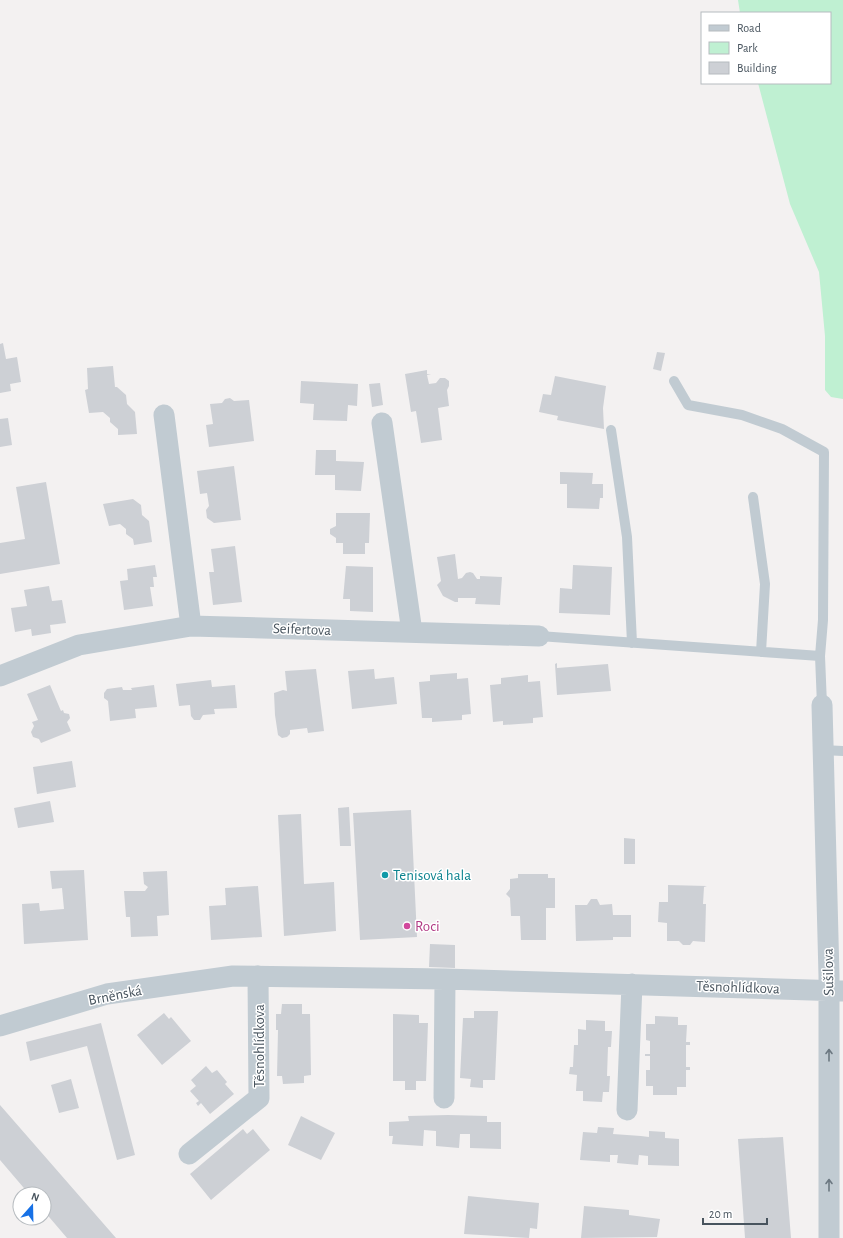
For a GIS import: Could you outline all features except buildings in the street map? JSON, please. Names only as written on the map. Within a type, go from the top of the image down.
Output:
[{"type":"street","points":[[164,415],[191,626]]},
{"type":"street","points":[[382,423],[412,632]]},
{"type":"street","name":"Seifertova","points":[[0,676],[79,645],[191,626],[539,636]]},
{"type":"street","name":"Sušilova","points":[[822,705],[822,750],[836,991],[829,1238]]},
{"type":"street","name":"Těsnohlídkova","points":[[233,976],[445,979],[836,991]]},
{"type":"street","name":"Brněnská","points":[[0,1026],[107,994],[233,976]]},
{"type":"street","name":"Těsnohlídkova","points":[[189,1154],[259,1098],[258,976]]},
{"type":"street","points":[[444,1098],[445,979]]},
{"type":"street","points":[[627,1110],[632,984]]},
{"type":"lane","points":[[674,381],[688,405],[742,415],[782,429],[824,452],[823,620],[820,656],[822,705]]},
{"type":"lane","points":[[611,430],[627,538],[632,643]]},
{"type":"lane","points":[[753,497],[765,584],[761,652]]},
{"type":"lane","points":[[539,636],[820,656]]},
{"type":"lane","points":[[822,750],[843,751]]},
{"type":"green space","points":[[738,0],[843,0],[843,399],[831,397],[825,390],[825,336],[819,272],[790,204],[758,84],[831,84],[831,12],[740,12]]},
{"type":"place","name":"Tenisová hala","points":[[385,875]]},
{"type":"place","name":"Roci","points":[[407,926]]}]
